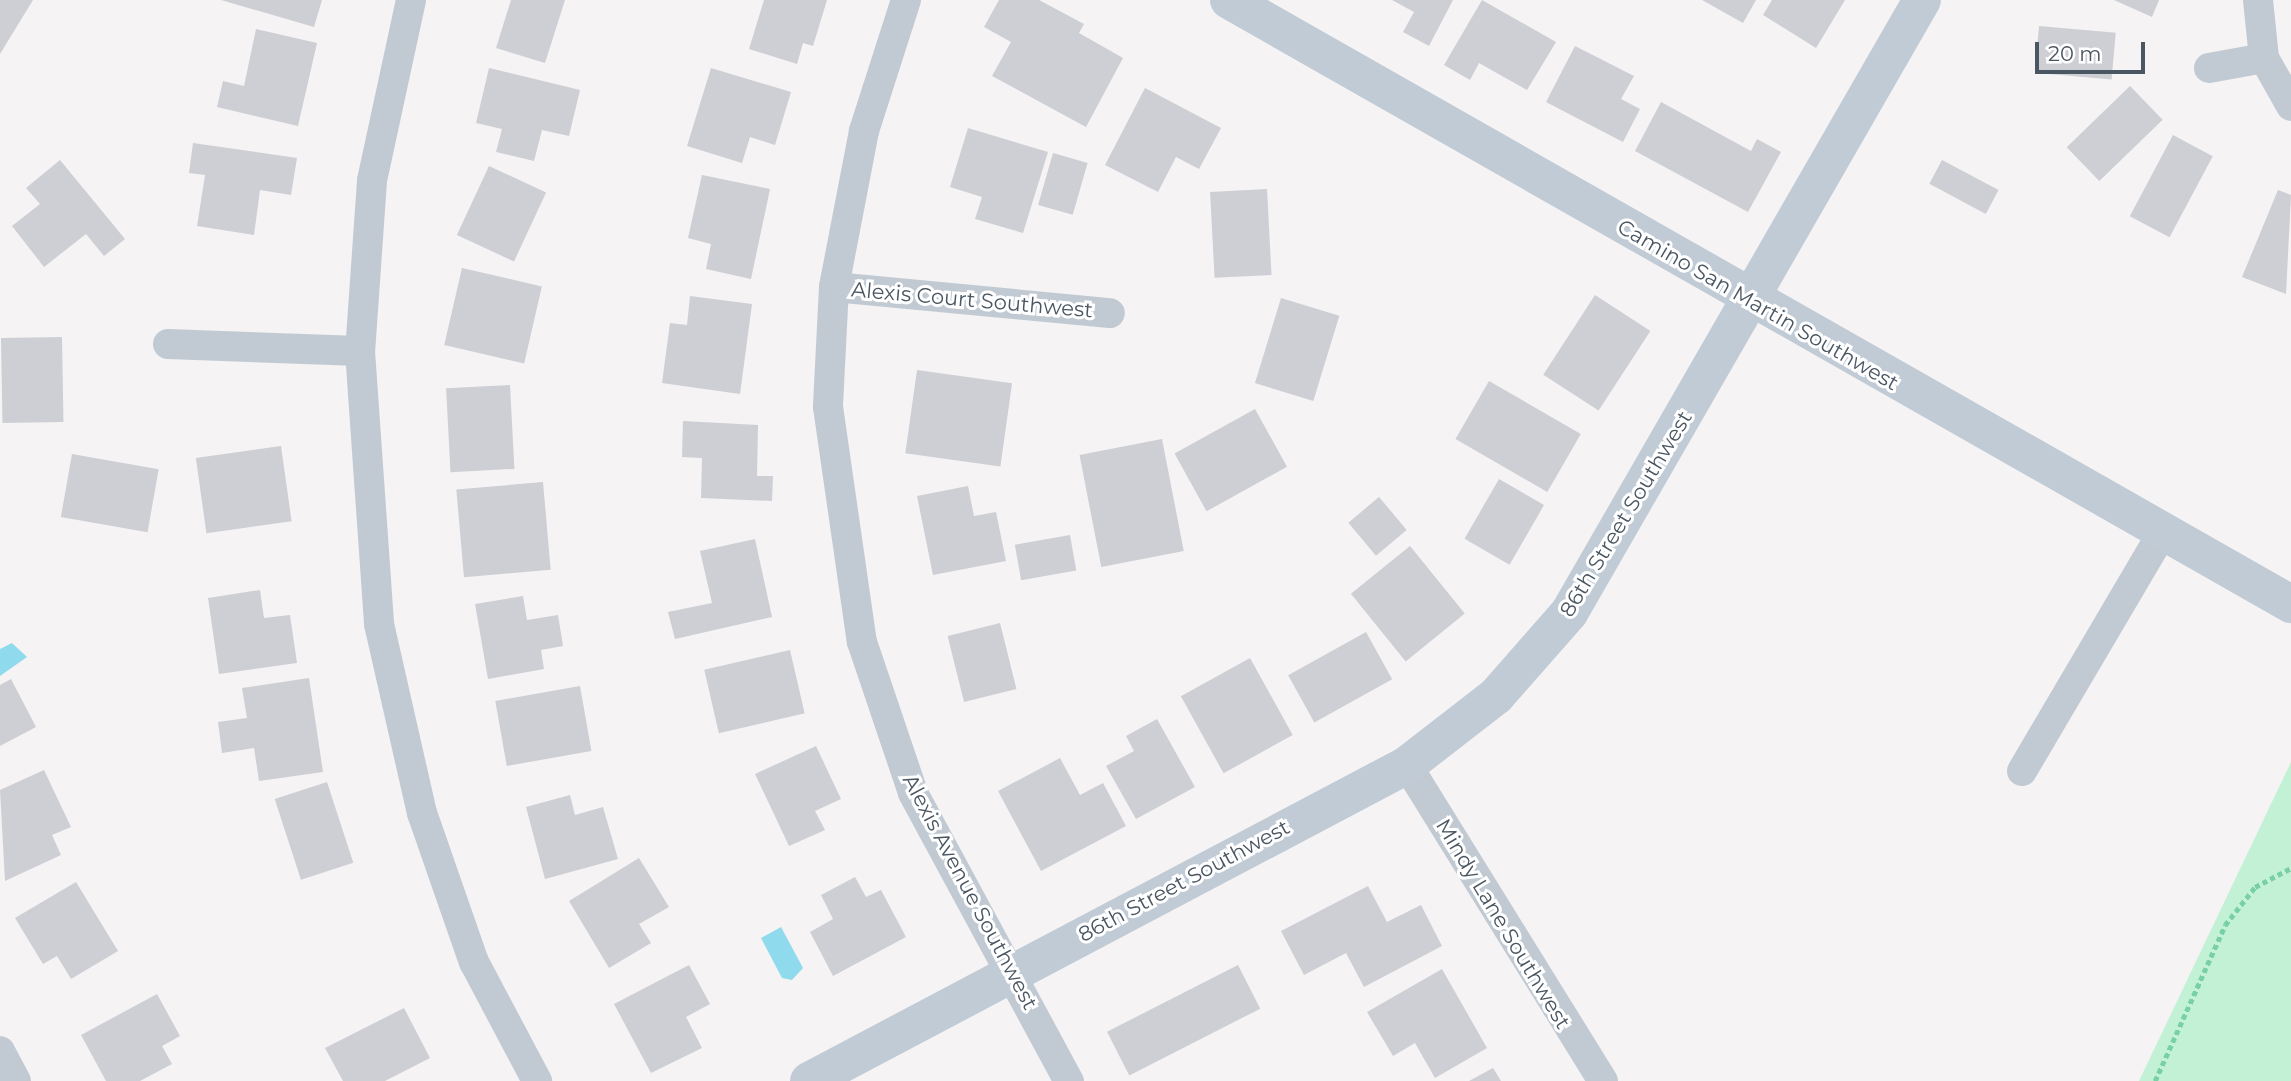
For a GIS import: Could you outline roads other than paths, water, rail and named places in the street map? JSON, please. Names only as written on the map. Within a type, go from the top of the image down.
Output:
[{"type":"street","points":[[411,0],[372,181],[360,351],[379,624],[422,813],[474,962],[537,1081]]},
{"type":"street","name":"Alexis Avenue Southwest","points":[[906,0],[864,131],[834,287],[828,407],[862,642],[913,793],[1069,1081]]},
{"type":"street","name":"Camino San Martin Southwest","points":[[1229,0],[2161,536],[2291,604]]},
{"type":"street","name":"86th Street Southwest","points":[[809,1081],[1011,971],[1406,765],[1496,695],[1569,613],[1752,303],[1922,0]]},
{"type":"street","points":[[2258,0],[2264,58],[2291,106]]},
{"type":"street","points":[[2209,68],[2264,58]]},
{"type":"street","name":"Alexis Court Southwest","points":[[834,287],[1110,313]]},
{"type":"street","points":[[168,344],[360,351]]},
{"type":"street","points":[[2022,771],[2161,536]]},
{"type":"street","name":"Mindy Lane Southwest","points":[[1406,765],[1603,1081]]},
{"type":"street","points":[[0,1051],[16,1081]]},
{"type":"water","points":[[12,643],[27,657],[0,676],[0,649]]},
{"type":"water","points":[[781,927],[803,968],[792,980],[782,978],[761,938]]}]
